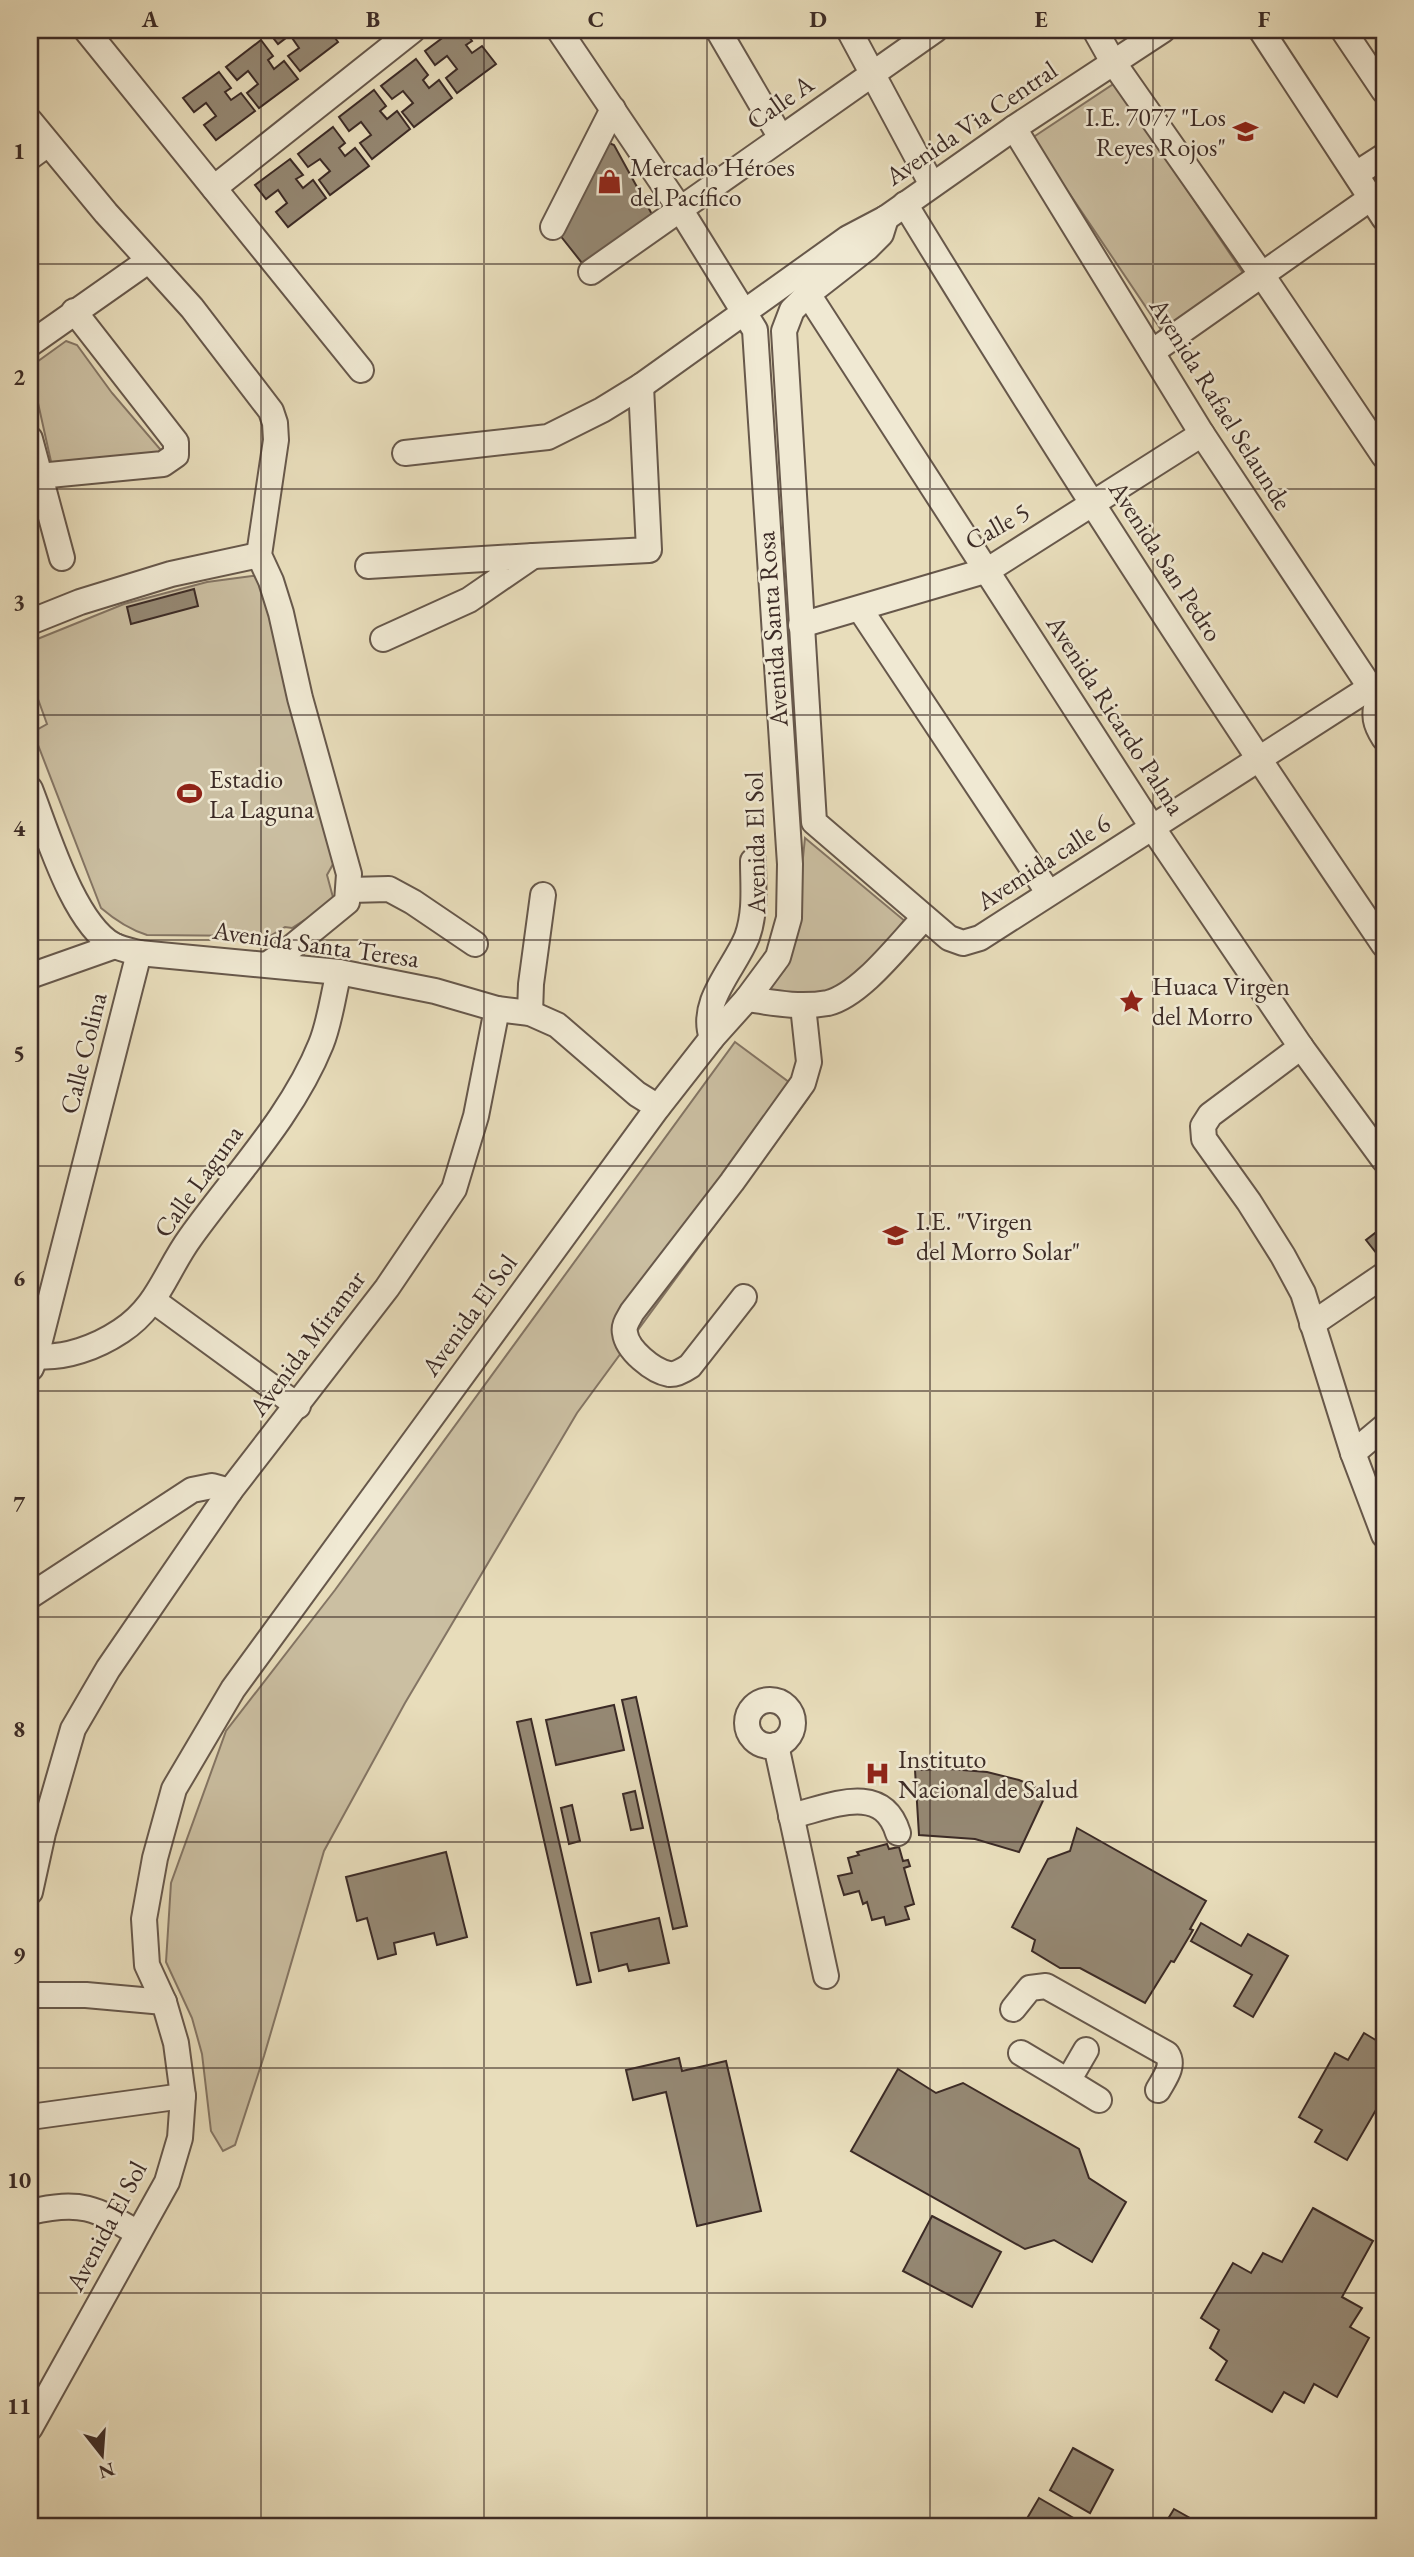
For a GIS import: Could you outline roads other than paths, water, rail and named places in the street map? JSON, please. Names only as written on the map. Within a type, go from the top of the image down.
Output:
[{"type":"street","points":[[86,30],[361,370]]},
{"type":"street","points":[[214,188],[413,30]]},
{"type":"street","name":"Avenida El Sol","points":[[30,2428],[167,2182],[180,2138],[183,2096],[176,2043],[164,2002],[147,1965],[144,1919],[155,1858],[174,1789],[233,1689],[658,1107],[778,957],[789,918],[790,863],[755,330],[680,209],[559,30]]},
{"type":"street","points":[[718,30],[781,138]]},
{"type":"street","points":[[849,30],[932,185]]},
{"type":"street","name":"Calle A","points":[[591,272],[935,30]]},
{"type":"street","points":[[1095,30],[1113,62],[1384,456]]},
{"type":"street","name":"Avenida Via Central","points":[[808,295],[867,248],[881,234],[895,211],[1014,128],[1163,30]]},
{"type":"street","points":[[1152,352],[1262,275],[1378,208],[1261,30]]},
{"type":"street","points":[[1343,30],[1384,91]]},
{"type":"street","points":[[553,227],[613,109]]},
{"type":"street","points":[[30,121],[39,151],[192,308],[271,411],[275,423],[276,440],[259,555],[281,613],[300,698],[349,874],[350,890],[348,902],[268,964]]},
{"type":"street","name":"Avenida Rafael Selaunde","points":[[1014,128],[1202,434],[1378,698]]},
{"type":"street","points":[[1356,174],[1384,156]]},
{"type":"street","points":[[405,453],[548,437],[602,410],[641,386],[848,239],[895,211]]},
{"type":"street","name":"Avenida San Pedro","points":[[895,211],[1093,504],[1258,760],[1384,946]]},
{"type":"street","points":[[30,344],[148,261]]},
{"type":"street","name":"Avenida Ricardo Palma","points":[[808,295],[1153,827],[1301,1047],[1384,1160]]},
{"type":"street","name":"Avenida Santa Rosa","points":[[808,295],[792,310],[784,331],[814,822],[924,918]]},
{"type":"street","points":[[39,476],[163,464],[176,455],[176,442],[74,311]]},
{"type":"street","points":[[368,566],[649,550],[641,386]]},
{"type":"street","name":"Calle 5","points":[[801,625],[988,570],[1202,434]]},
{"type":"street","points":[[30,439],[62,558]]},
{"type":"street","points":[[30,622],[80,602],[171,573],[259,555]]},
{"type":"street","points":[[383,639],[469,600],[533,556]]},
{"type":"street","points":[[860,609],[1048,892]]},
{"type":"street","points":[[1378,698],[1374,712],[1384,738]]},
{"type":"street","name":"Avemida calle 6","points":[[924,918],[950,938],[964,943],[980,938],[1258,760],[1378,698]]},
{"type":"street","name":"Avenida Santa Teresa","points":[[30,789],[66,881],[95,931],[115,946],[139,953],[339,972],[435,991],[497,1009],[530,1013],[557,1025],[637,1094],[658,1107]]},
{"type":"street","points":[[712,1038],[708,1028],[709,1016],[721,983],[746,938],[754,911],[753,861]]},
{"type":"street","points":[[350,890],[389,889],[475,944]]},
{"type":"street","points":[[530,1013],[531,984],[543,895]]},
{"type":"street","points":[[747,999],[803,1006],[831,1002],[859,986],[924,918]]},
{"type":"street","points":[[30,976],[115,946]]},
{"type":"street","name":"Calle Colina","points":[[33,1363],[139,953]]},
{"type":"street","name":"Calle Laguna","points":[[33,1363],[75,1353],[121,1331],[154,1301],[187,1242],[285,1112],[322,1043],[339,972]]},
{"type":"street","points":[[744,1297],[690,1366],[678,1373],[668,1374],[635,1355],[625,1336],[625,1325],[632,1312],[732,1182],[803,1083],[809,1062],[803,1006]]},
{"type":"street","name":"Avenida Miramar","points":[[30,1892],[43,1833],[73,1729],[108,1669],[230,1491],[387,1288],[454,1189],[476,1116],[497,1009]]},
{"type":"street","points":[[1301,1047],[1210,1115],[1203,1126],[1204,1139],[1283,1256],[1303,1293],[1353,1453],[1384,1535]]},
{"type":"street","points":[[1312,1324],[1384,1275]]},
{"type":"street","points":[[154,1301],[298,1406]]},
{"type":"street","points":[[1353,1453],[1384,1427]]},
{"type":"street","points":[[30,1596],[192,1490],[212,1486],[230,1491]]},
{"type":"street","points":[[776,1745],[826,1976]]},
{"type":"street","points":[[791,1816],[857,1800],[874,1803],[886,1810],[898,1833]]},
{"type":"street","points":[[1013,2009],[1030,1988],[1046,1986],[1167,2054],[1171,2065],[1158,2090]]},
{"type":"street","points":[[30,1995],[86,1995],[164,2002]]},
{"type":"street","points":[[1068,2081],[1086,2050]]},
{"type":"street","points":[[1021,2053],[1099,2100]]},
{"type":"street","points":[[30,2117],[183,2096]]},
{"type":"street","points":[[30,2212],[51,2207],[81,2206],[100,2211],[138,2233]]},
{"type":"place","name":"I.E. 7077 \"Los Reyes Rojos\"","points":[[1246,132]]},
{"type":"place","name":"Mercado Héroes del Pacífico","points":[[610,182]]},
{"type":"place","name":"Estadio La Laguna","points":[[189,794]]},
{"type":"place","name":"Huaca Virgen del Morro","points":[[1132,1001]]},
{"type":"place","name":"I.E. \"Virgen del Morro Solar\"","points":[[896,1236]]},
{"type":"place","name":"Instituto Nacional de Salud","points":[[878,1774]]}]
